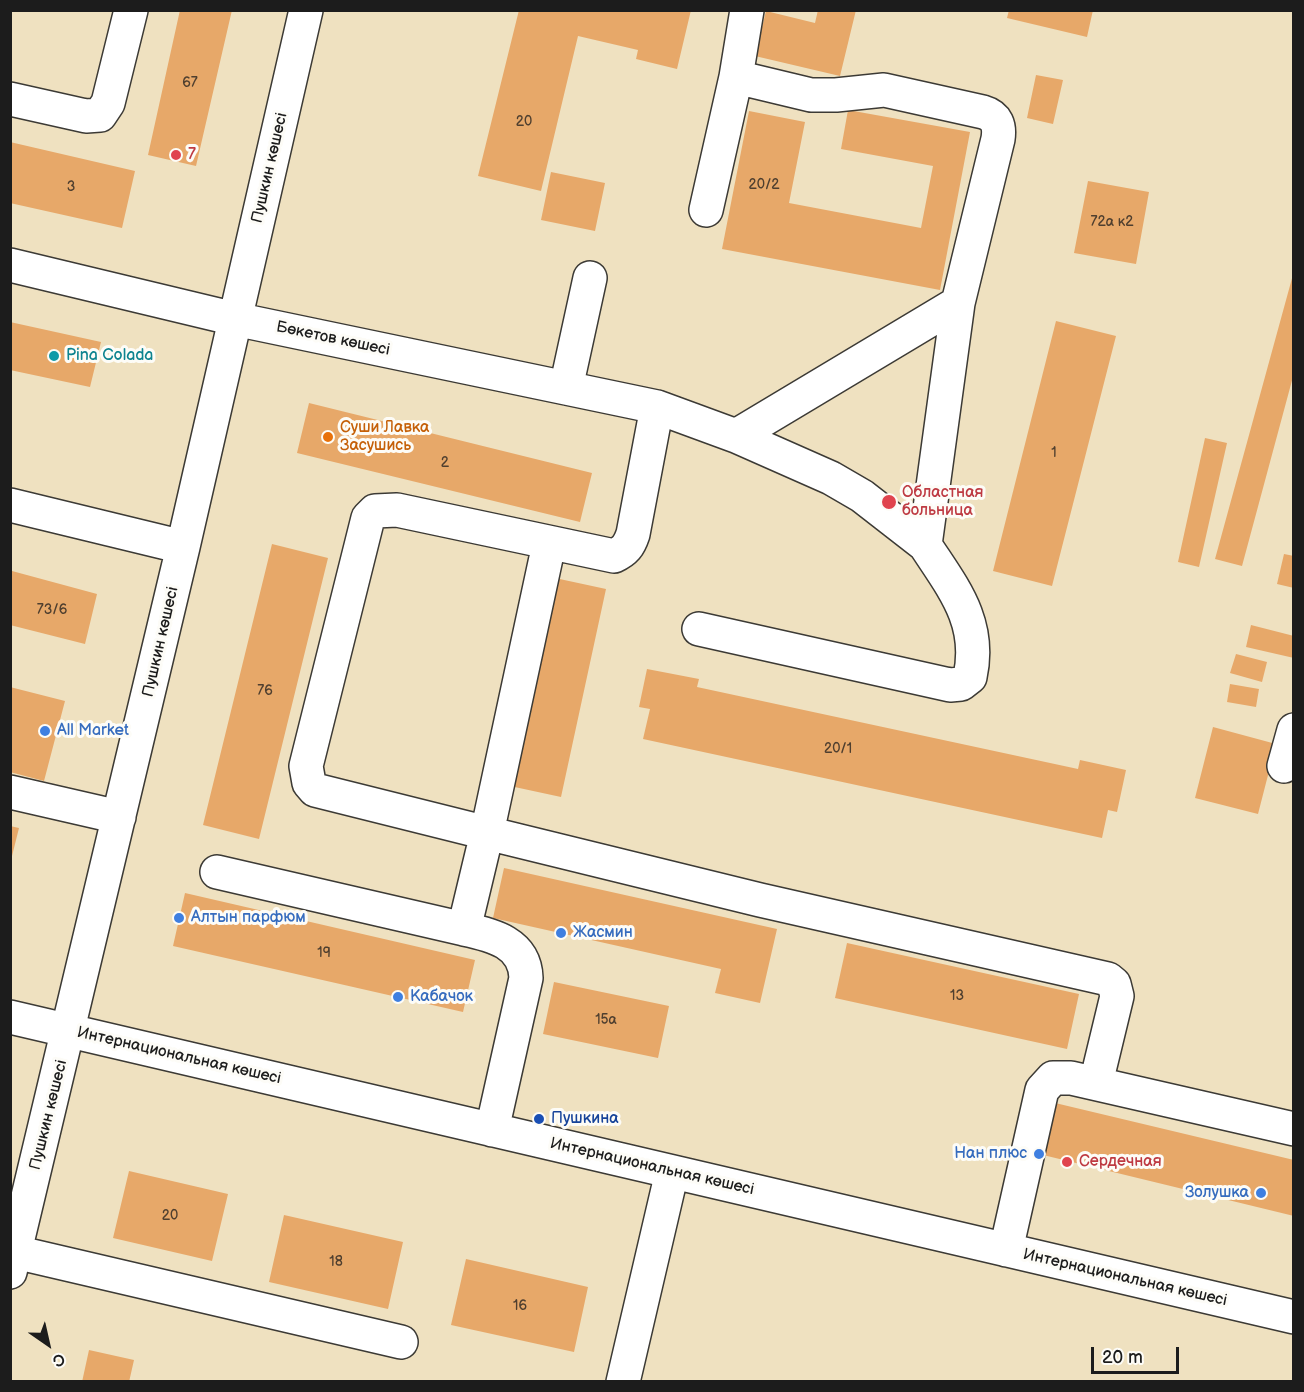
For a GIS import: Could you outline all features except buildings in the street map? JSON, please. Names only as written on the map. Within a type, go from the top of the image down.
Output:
[{"type":"street","points":[[10,99],[86,116],[100,115],[108,103],[131,10]]},
{"type":"street","name":"Пушкин көшесі","points":[[13,1262],[70,1031],[306,10]]},
{"type":"street","points":[[706,210],[736,77],[747,10]]},
{"type":"street","points":[[699,629],[950,685],[961,684],[970,677],[975,646],[962,604],[925,545],[958,303],[1000,129],[996,120],[983,112],[884,90],[811,95],[736,77]]},
{"type":"street","name":"Бөкетов көшесі","points":[[10,265],[235,319],[657,407],[795,460],[862,496],[925,545]]},
{"type":"street","points":[[566,388],[590,278]]},
{"type":"street","points":[[736,436],[958,303]]},
{"type":"street","points":[[657,407],[629,545],[614,556],[397,510],[375,511],[368,518],[306,766],[309,783],[325,794],[760,900],[1108,979],[1114,984],[1117,996],[1096,1083]]},
{"type":"street","points":[[10,505],[183,547]]},
{"type":"street","points":[[464,929],[549,544]]},
{"type":"street","points":[[1284,766],[1293,730]]},
{"type":"street","points":[[10,792],[119,817]]},
{"type":"street","points":[[217,872],[490,935],[511,946],[521,957],[526,971],[526,986],[492,1130]]},
{"type":"street","name":"Интернациональная көшесі","points":[[10,1017],[1293,1317]]},
{"type":"street","points":[[1006,1250],[1044,1085],[1059,1077],[1096,1083],[1293,1129]]},
{"type":"street","points":[[623,1382],[672,1172]]},
{"type":"street","points":[[13,1262],[401,1342]]},
{"type":"place","name":"7","points":[[176,155]]},
{"type":"place","name":"Pina Colada","points":[[54,356]]},
{"type":"place","name":"Суши Лавка Засушись","points":[[328,437]]},
{"type":"place","name":"Областная больница","points":[[889,502]]},
{"type":"place","name":"All Market","points":[[45,731]]},
{"type":"place","name":"Алтын парфюм","points":[[179,918]]},
{"type":"place","name":"Жасмин","points":[[561,933]]},
{"type":"place","name":"Кабачок","points":[[398,997]]},
{"type":"place","name":"Пушкина","points":[[539,1119]]},
{"type":"place","name":"Нан плюс","points":[[1039,1154]]},
{"type":"place","name":"Сердечная","points":[[1067,1162]]},
{"type":"place","name":"Золушка","points":[[1261,1193]]}]
